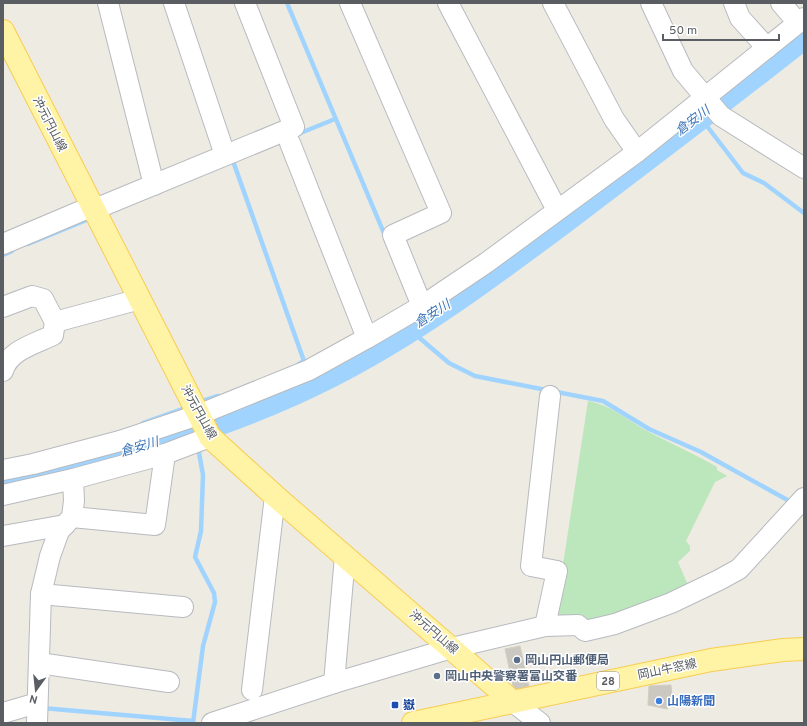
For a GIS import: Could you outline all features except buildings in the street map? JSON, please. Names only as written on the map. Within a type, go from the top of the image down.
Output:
[{"type":"main road","name":"沖元円山線","points":[[3,31],[205,427],[275,496],[513,702]]},
{"type":"main road","name":"岡山牛窓線","points":[[413,723],[711,660],[783,650],[804,649]]},
{"type":"street","points":[[108,3],[154,185]]},
{"type":"street","points":[[174,3],[225,155]]},
{"type":"street","points":[[3,244],[94,207],[154,185],[294,127],[245,3]]},
{"type":"street","points":[[350,3],[441,213],[392,235],[422,306]]},
{"type":"street","points":[[448,3],[557,210]]},
{"type":"street","points":[[553,3],[614,119],[637,152]]},
{"type":"street","points":[[651,3],[683,71],[721,116],[804,168]]},
{"type":"street","points":[[734,3],[740,18],[767,48]]},
{"type":"street","points":[[3,495],[72,479],[165,454],[205,427],[367,338],[465,279],[637,152],[801,21],[781,3]]},
{"type":"street","points":[[290,143],[367,338]]},
{"type":"street","points":[[3,307],[32,296],[43,299],[55,322],[53,336],[11,356],[5,363],[3,372]]},
{"type":"street","points":[[55,322],[140,299]]},
{"type":"street","points":[[545,626],[557,571],[532,566],[550,396]]},
{"type":"street","points":[[3,470],[33,464],[120,441],[205,427]]},
{"type":"street","points":[[3,536],[68,521],[155,525],[165,454]]},
{"type":"street","points":[[3,712],[37,711],[41,594],[50,556],[59,531],[68,521],[74,501],[72,479]]},
{"type":"street","points":[[252,690],[275,496]]},
{"type":"street","points":[[212,723],[334,683],[452,648],[545,626],[578,625],[585,631],[615,624],[671,603],[719,580],[738,569],[804,498]]},
{"type":"street","points":[[334,683],[345,556]]},
{"type":"street","points":[[41,594],[183,607]]},
{"type":"street","points":[[39,664],[169,682]]},
{"type":"street","points":[[513,702],[540,723]]},
{"type":"green space","points":[[588,401],[605,406],[649,432],[717,467],[717,470],[727,476],[715,482],[686,541],[690,546],[690,551],[678,562],[688,585],[620,614],[585,623],[554,623]]},
{"type":"waterway","points":[[287,3],[386,238]]},
{"type":"waterway","name":"倉安川","points":[[3,483],[168,439],[248,411],[326,376],[359,359],[452,301],[512,258],[659,148],[804,35]]},
{"type":"waterway","points":[[700,117],[743,173],[764,183],[804,213]]},
{"type":"waterway","points":[[298,134],[335,119]]},
{"type":"waterway","points":[[233,161],[304,361],[299,364]]},
{"type":"waterway","points":[[28,244],[89,219]]},
{"type":"waterway","points":[[3,255],[12,251]]},
{"type":"waterway","points":[[409,329],[449,363],[475,376],[603,401],[649,429],[701,452],[791,502]]},
{"type":"waterway","points":[[200,402],[218,396]]},
{"type":"waterway","points":[[143,423],[185,408]]},
{"type":"waterway","points":[[193,723],[203,646],[215,602],[214,593],[195,557],[201,531],[203,475],[198,447]]},
{"type":"waterway","points":[[42,708],[193,721]]},
{"type":"place","name":"岡山円山郵便局","points":[[517,660]]},
{"type":"place","name":"岡山中央警察署富山交番","points":[[437,676]]},
{"type":"place","name":"山陽新聞","points":[[659,701]]},
{"type":"place","name":"嶽","points":[[395,705]]}]
